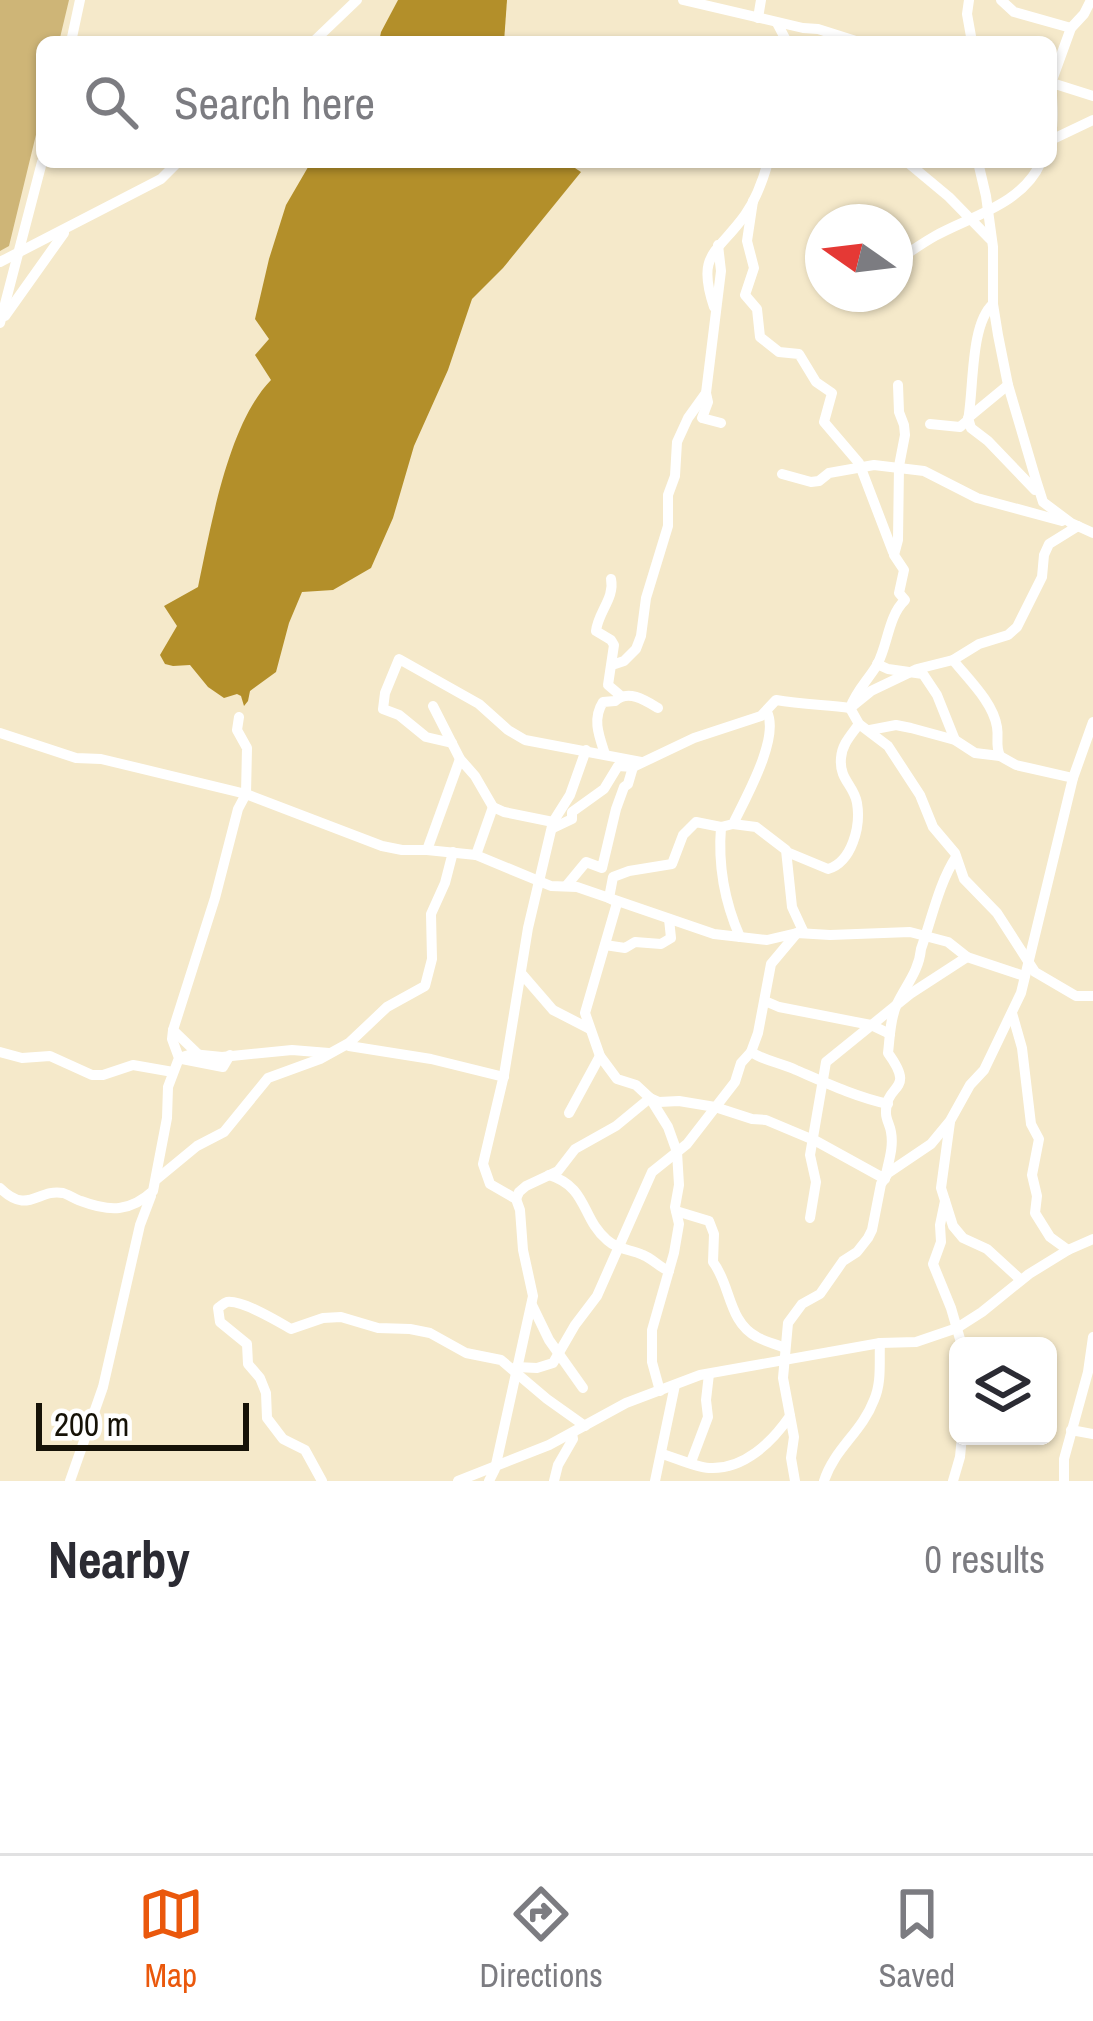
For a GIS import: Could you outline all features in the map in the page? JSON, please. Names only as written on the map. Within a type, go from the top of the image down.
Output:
[{"type":"street","points":[[72,36],[80,0]]},
{"type":"street","points":[[319,36],[356,0]]},
{"type":"street","points":[[683,0],[822,36]]},
{"type":"street","points":[[758,18],[761,0]]},
{"type":"street","points":[[969,0],[970,36]]},
{"type":"street","points":[[1001,0],[1014,12],[1071,28]]},
{"type":"street","points":[[1057,66],[1071,28],[1091,0]]},
{"type":"street","points":[[777,22],[784,36]]},
{"type":"street","points":[[1057,85],[1093,96]]},
{"type":"street","points":[[1057,135],[1093,120]]},
{"type":"street","points":[[40,168],[0,323],[65,231]]},
{"type":"street","points":[[0,262],[100,213],[172,168]]},
{"type":"street","points":[[766,168],[747,241],[754,268],[745,295],[757,309],[760,337],[779,352],[799,354],[820,387],[832,393],[824,422],[861,466],[904,570],[899,593],[905,600],[878,664],[850,708]]},
{"type":"street","points":[[915,168],[992,241]]},
{"type":"street","points":[[979,168],[992,241],[993,304],[1008,385],[1043,502],[1049,544]]},
{"type":"street","points":[[913,250],[988,211],[1021,189],[1039,168]]},
{"type":"street","points":[[721,423],[702,418],[708,402],[721,271],[718,245],[754,201]]},
{"type":"street","points":[[993,304],[983,315],[974,355],[971,428],[1043,502],[1093,533]]},
{"type":"street","points":[[894,555],[898,469],[905,435],[898,412],[898,385]]},
{"type":"street","points":[[930,424],[960,427],[1008,385]]},
{"type":"street","points":[[612,665],[636,649],[641,636],[646,598],[668,526],[677,442],[706,394]]},
{"type":"street","points":[[782,474],[811,482],[861,466],[924,471],[977,498],[1074,524]]},
{"type":"street","points":[[433,706],[460,759],[493,807],[553,825],[572,819],[572,812],[604,789],[618,766],[637,765],[767,712],[776,700],[850,708],[871,691],[913,670],[953,660],[1008,634],[1017,627],[1042,578],[1049,544],[1074,524]]},
{"type":"street","points":[[611,579],[611,593],[596,631],[614,645],[608,687],[621,696]]},
{"type":"street","points":[[452,743],[426,736],[383,709],[399,659],[479,704],[525,740],[637,765]]},
{"type":"street","points":[[953,660],[993,715],[1000,757]]},
{"type":"street","points":[[878,664],[923,674],[955,740]]},
{"type":"street","points":[[604,754],[597,722],[603,702],[621,696],[642,698],[658,708]]},
{"type":"street","points":[[850,708],[864,727],[889,746],[920,795],[933,827],[956,857],[964,879],[998,913],[1026,969]]},
{"type":"street","points":[[740,937],[729,914],[719,850],[763,758],[771,725],[767,712]]},
{"type":"street","points":[[70,1481],[103,1388],[140,1225],[154,1186],[168,1087],[178,1058],[171,1037],[246,794],[247,748],[238,730],[239,717]]},
{"type":"street","points":[[884,1179],[931,1144],[950,1121],[984,1070],[1021,994],[1073,778],[1093,722]]},
{"type":"street","points":[[618,903],[609,898],[613,877],[672,864],[683,835],[696,822],[756,826],[787,852],[828,869],[840,865],[853,839],[857,804],[841,772],[841,751],[864,727],[896,725],[955,740],[975,754],[1073,778]]},
{"type":"street","points":[[0,733],[76,758],[101,759],[246,794],[382,846],[476,855],[551,886],[567,885],[714,934],[767,940],[800,933],[910,932],[949,942],[967,957],[1035,972],[1081,997],[1093,996]]},
{"type":"street","points":[[492,1475],[532,1305],[532,1287],[516,1199],[490,1184],[484,1171],[527,928],[553,825],[586,751]]},
{"type":"street","points":[[428,850],[460,759]]},
{"type":"street","points":[[567,885],[586,862],[602,868],[616,808],[637,765]]},
{"type":"street","points":[[476,855],[493,807]]},
{"type":"street","points":[[0,1188],[16,1199],[36,1200],[62,1192],[115,1208],[135,1206],[196,1146],[224,1132],[268,1078],[350,1043],[392,1004],[425,986],[432,959],[431,914],[446,883],[453,852]]},
{"type":"street","points":[[787,852],[792,907],[800,933]]},
{"type":"street","points":[[795,1481],[791,1465],[794,1437],[783,1384],[788,1323],[797,1309],[820,1294],[872,1230],[892,1150],[886,1114],[901,1082],[900,1070],[888,1053],[890,1034],[940,898],[940,885],[956,857]]},
{"type":"street","points":[[618,903],[585,1009],[601,1056],[617,1079],[636,1085],[650,1098],[677,1152],[679,1224],[652,1330],[652,1362],[660,1391]]},
{"type":"street","points":[[605,945],[662,944],[671,938],[669,919]]},
{"type":"street","points":[[516,1369],[553,1363],[596,1296],[652,1172],[687,1144],[735,1082],[758,1034],[771,964],[800,933]]},
{"type":"street","points":[[810,1218],[816,1182],[810,1156],[826,1062],[938,974],[967,957]]},
{"type":"street","points":[[520,973],[554,1010],[590,1029]]},
{"type":"street","points":[[765,1001],[871,1024],[890,1034]]},
{"type":"street","points":[[1012,1013],[1022,1048],[1031,1124],[1040,1139],[1032,1175],[1035,1214],[1050,1237],[1068,1250]]},
{"type":"street","points":[[173,1030],[198,1054]]},
{"type":"street","points":[[349,1046],[431,1059],[503,1078]]},
{"type":"street","points":[[178,1058],[198,1054],[233,1057],[260,1051],[332,1053]]},
{"type":"street","points":[[0,1052],[22,1058],[50,1056],[92,1075],[134,1065],[173,1072]]},
{"type":"street","points":[[751,1052],[888,1104]]},
{"type":"street","points":[[178,1058],[223,1067],[230,1054]]},
{"type":"street","points":[[569,1113],[601,1056]]},
{"type":"street","points":[[516,1199],[526,1186],[558,1171],[575,1149],[616,1126],[650,1098],[766,1120],[884,1179]]},
{"type":"street","points":[[950,1121],[940,1188],[957,1232],[987,1249],[1021,1280]]},
{"type":"street","points":[[549,1175],[574,1189],[596,1230],[617,1248],[651,1258],[669,1271]]},
{"type":"street","points":[[945,1201],[932,1264],[960,1337]]},
{"type":"street","points":[[676,1211],[709,1221],[714,1234],[713,1262],[741,1324],[786,1355]]},
{"type":"street","points":[[458,1481],[492,1475],[626,1403],[709,1374],[786,1355],[916,1342],[957,1328],[1021,1280],[1093,1239]]},
{"type":"street","points":[[322,1481],[305,1450],[284,1439],[267,1418],[264,1387],[248,1364],[247,1344],[220,1322],[218,1308],[224,1304],[259,1312],[291,1329],[341,1317],[378,1328],[420,1330],[469,1354],[496,1358],[516,1369],[585,1426]]},
{"type":"street","points":[[532,1305],[584,1388]]},
{"type":"street","points":[[1064,1481],[1064,1459],[1092,1358],[1093,1337]]},
{"type":"street","points":[[824,1481],[832,1459],[874,1402],[880,1343]]},
{"type":"street","points":[[691,1462],[708,1417],[709,1374]]},
{"type":"street","points":[[654,1480],[675,1385]]},
{"type":"street","points":[[662,1454],[706,1468],[742,1461],[768,1445],[790,1416]]},
{"type":"street","points":[[1071,1430],[1093,1434]]},
{"type":"street","points":[[554,1481],[572,1433]]},
{"type":"street","points":[[953,1481],[960,1445]]},
{"type":"shaded area","points":[[0,0],[69,0],[60,36],[36,36],[36,135],[9,246],[0,251]]},
{"type":"shaded area","points":[[398,0],[507,0],[504,36],[380,36]]},
{"type":"shaded area","points":[[308,168],[575,168],[581,172],[472,299],[371,568],[333,590],[302,592],[276,672],[250,691],[244,706],[241,696],[224,698],[208,687],[190,665],[165,664],[160,655],[177,626],[164,606],[198,587],[232,449],[256,399],[271,380],[255,355],[269,339],[255,319],[286,205]]}]
